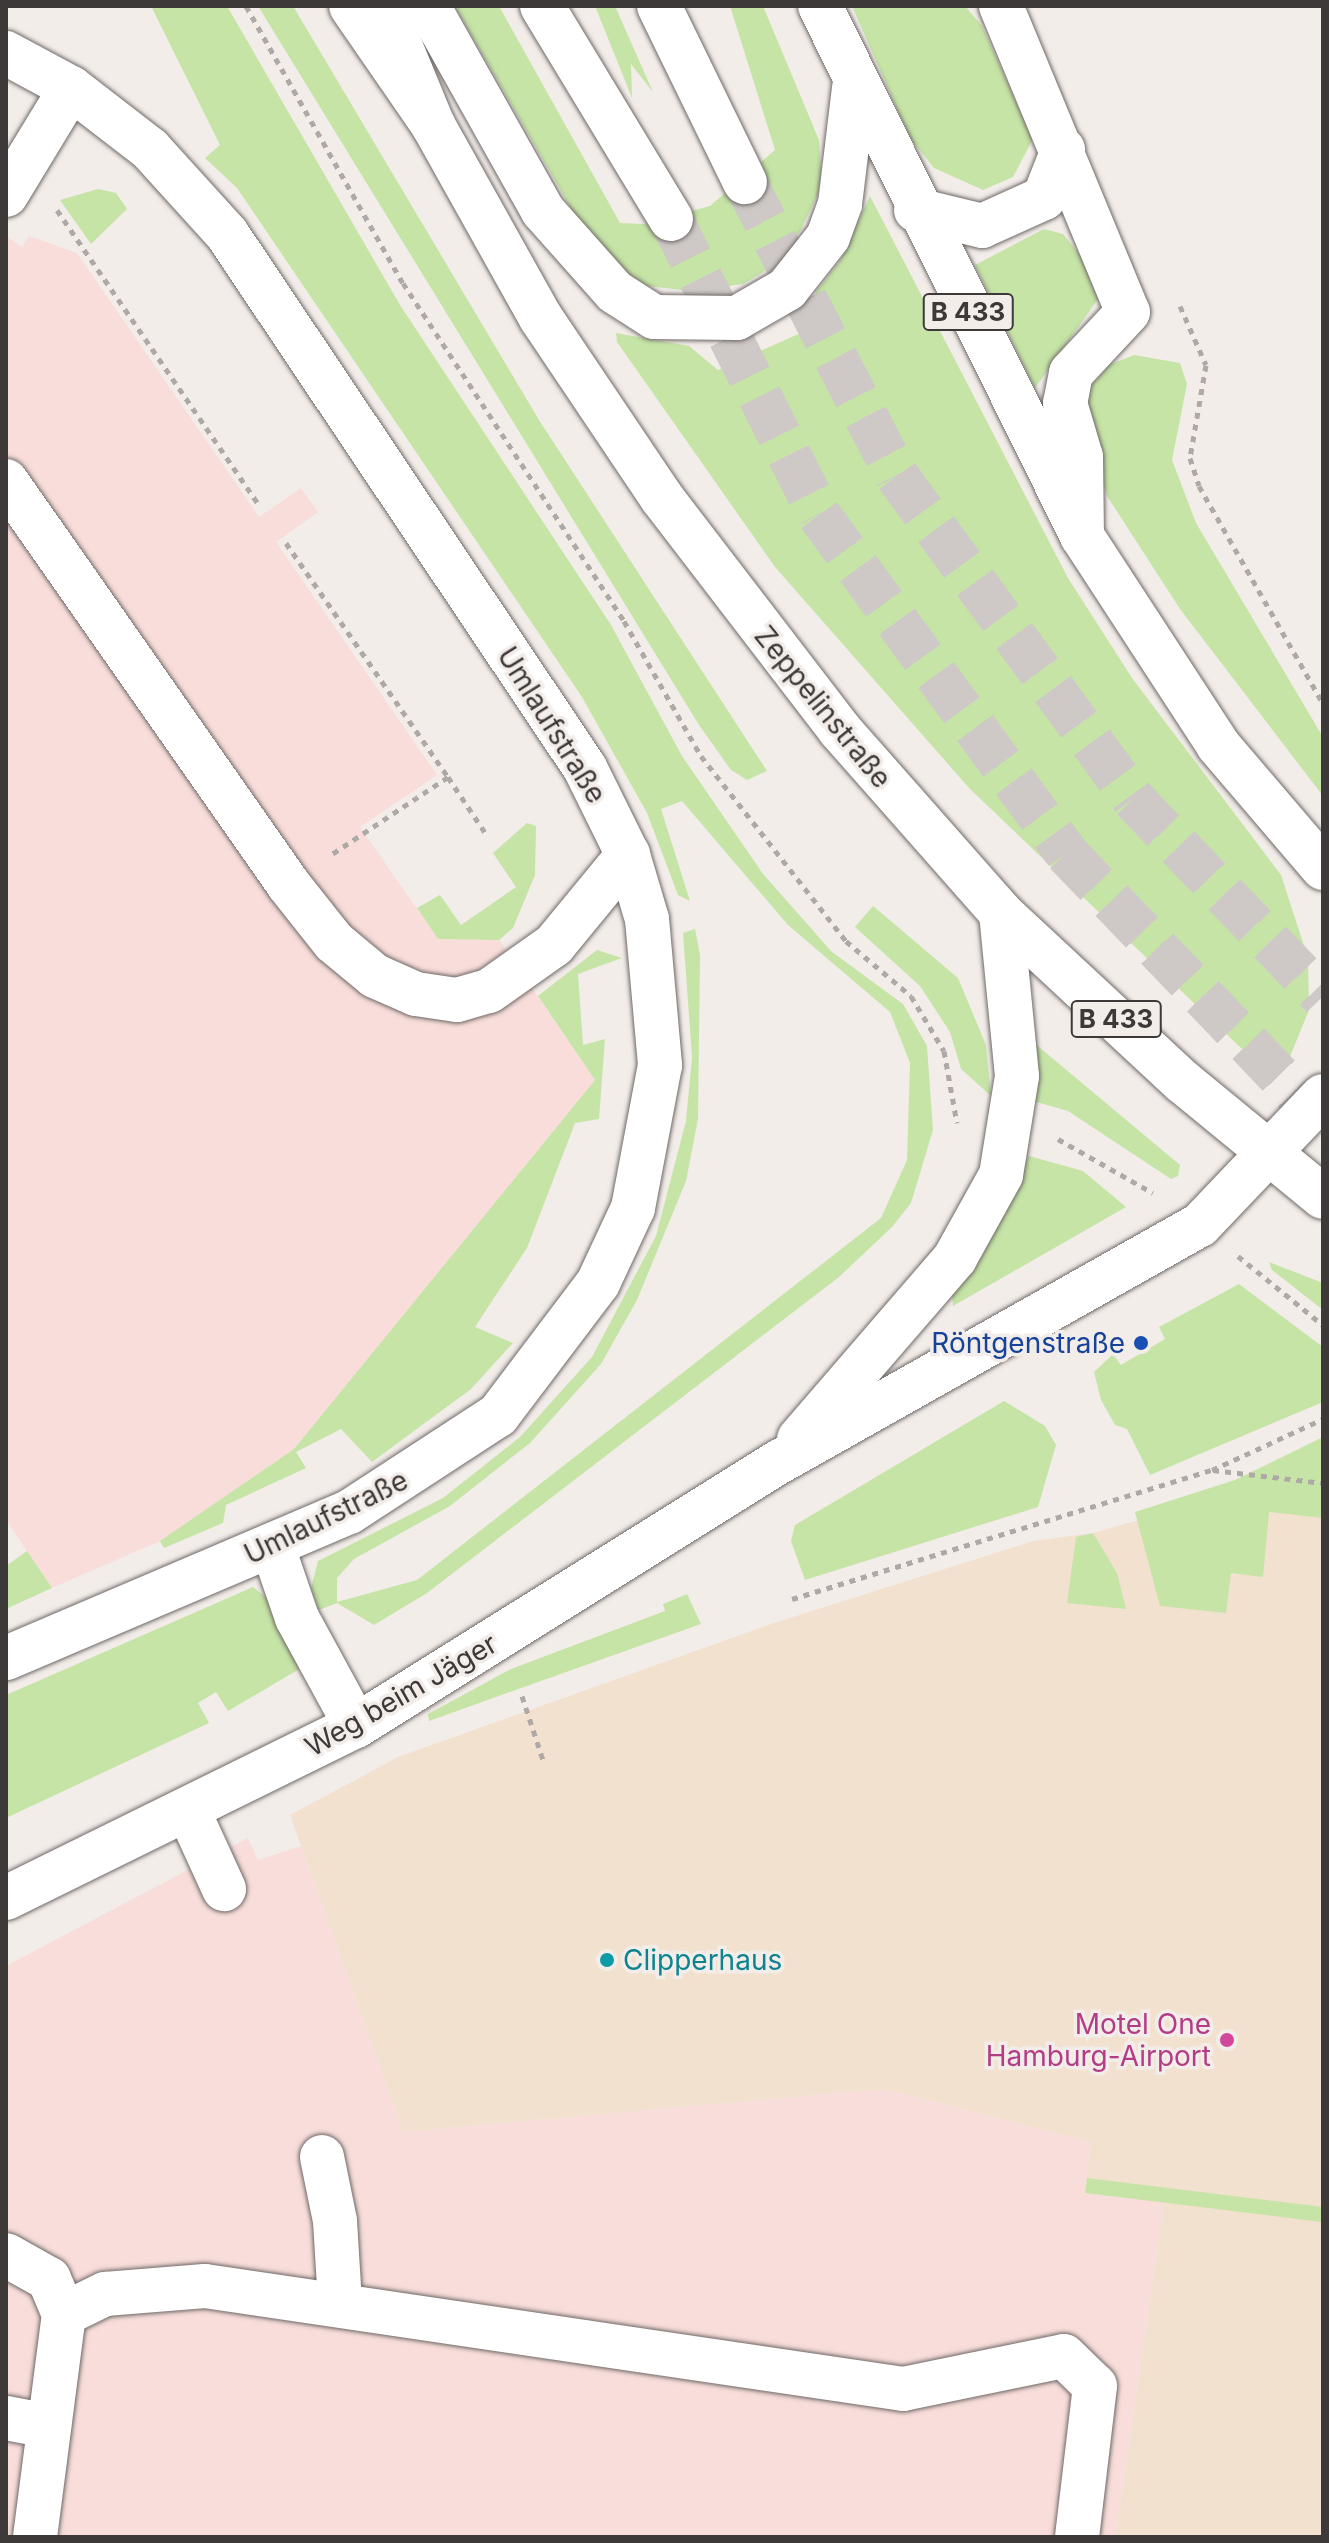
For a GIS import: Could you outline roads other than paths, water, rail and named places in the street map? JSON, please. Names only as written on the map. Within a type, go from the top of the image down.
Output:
[{"type":"main road","points":[[351,6],[433,125]]},
{"type":"main road","name":"B 433","points":[[384,6],[433,125]]},
{"type":"main road","points":[[428,6],[543,211],[615,292],[654,317],[737,318],[787,289],[828,237],[840,204],[854,88]]},
{"type":"main road","points":[[542,6],[671,219],[578,6]]},
{"type":"main road","points":[[659,6],[745,182]]},
{"type":"main road","points":[[692,6],[722,137]]},
{"type":"main road","name":"B 433","points":[[820,6],[854,88],[1082,536],[1218,745],[1323,868]]},
{"type":"main road","points":[[1001,6],[1128,312],[1071,373],[1065,403],[1081,457],[1082,536]]},
{"type":"main road","name":"Umlaufstraße","points":[[6,53],[71,88],[150,149],[227,234],[585,768],[628,855],[647,919],[660,1065],[633,1208],[598,1283],[498,1415],[430,1466],[272,1545],[6,1658]]},
{"type":"main road","points":[[11,188],[71,88]]},
{"type":"main road","name":"Zeppelinstraße","points":[[433,125],[541,318],[662,498],[839,729],[1001,913],[1272,1158],[1323,1197]]},
{"type":"main road","points":[[916,210],[982,226],[1044,198],[1063,150]]},
{"type":"main road","points":[[6,481],[288,884],[334,942],[375,976],[416,994],[457,1000],[489,991],[554,945],[628,855]]},
{"type":"main road","name":"Weg beim Jäger","points":[[779,1462],[955,1258],[1001,1175],[1017,1076],[1001,913]]},
{"type":"main road","name":"Weg beim Jäger","points":[[6,1898],[356,1726],[779,1462],[1200,1225],[1272,1158],[1323,1096]]},
{"type":"main road","points":[[272,1545],[297,1618],[356,1726]]},
{"type":"main road","points":[[188,1810],[224,1889]]},
{"type":"main road","points":[[322,2157],[335,2221],[340,2303]]},
{"type":"main road","points":[[6,2255],[49,2279],[64,2314],[35,2537]]},
{"type":"main road","points":[[64,2314],[105,2294],[205,2286],[340,2303],[903,2389],[1064,2356],[1095,2386],[1077,2537]]},
{"type":"main road","points":[[6,2418],[49,2426]]},
{"type":"tunnel","points":[[745,182],[897,476],[1133,799],[1323,997]]},
{"type":"tunnel","points":[[671,219],[819,515],[1066,853],[1323,1122]]},
{"type":"place","name":"Röntgenstraße","points":[[1141,1343]]},
{"type":"place","name":"Clipperhaus","points":[[607,1960]]},
{"type":"place","name":"Motel One Hamburg-Airport","points":[[1227,2040]]}]
